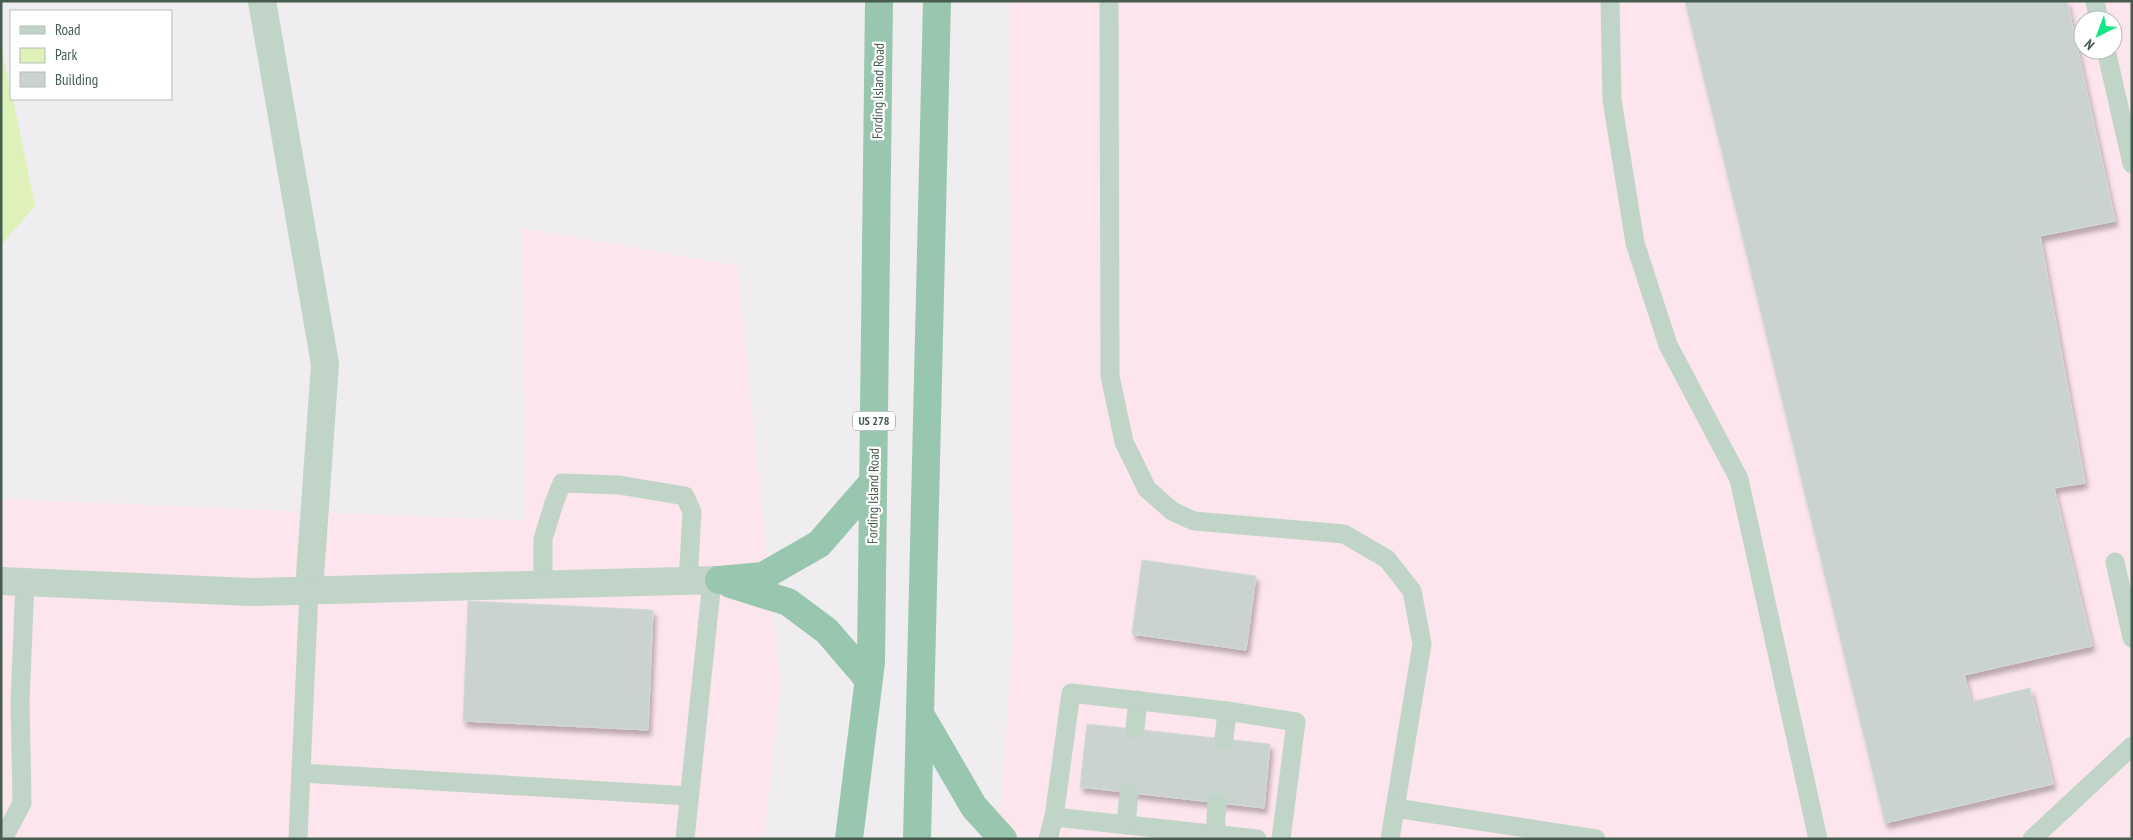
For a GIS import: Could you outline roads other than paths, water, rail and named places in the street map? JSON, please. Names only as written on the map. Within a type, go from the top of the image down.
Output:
[{"type":"highway","name":"Fording Island Road","points":[[849,839],[871,662],[879,1]]},
{"type":"highway","points":[[917,839],[937,1]]},
{"type":"highway","points":[[706,581],[763,576],[819,544],[873,482]]},
{"type":"highway","points":[[706,581],[788,602],[827,631],[868,679]]},
{"type":"highway","points":[[920,714],[974,807],[1003,839]]},
{"type":"street","points":[[262,1],[325,364],[309,590]]},
{"type":"street","points":[[13,581],[250,592],[706,581]]},
{"type":"lane","points":[[1109,1],[1110,376],[1124,442],[1147,489],[1172,511],[1194,521],[1344,534],[1387,559],[1412,591],[1422,644],[1390,839]]},
{"type":"lane","points":[[1610,1],[1612,100],[1635,243],[1668,345],[1739,479],[1818,839]]},
{"type":"lane","points":[[2108,60],[2132,164]]},
{"type":"lane","points":[[543,584],[543,539],[562,483],[619,485],[685,496],[692,512],[706,581],[685,839]]},
{"type":"lane","points":[[2115,562],[2132,638]]},
{"type":"lane","points":[[3,839],[22,803],[20,701],[13,581]]},
{"type":"lane","points":[[298,839],[309,590]]},
{"type":"lane","points":[[1048,839],[1054,817],[1072,693],[1227,711],[1296,722],[1280,839]]},
{"type":"lane","points":[[1135,729],[1138,700]]},
{"type":"lane","points":[[1224,739],[1227,711]]},
{"type":"lane","points":[[2032,839],[2132,746]]},
{"type":"lane","points":[[301,773],[689,796]]},
{"type":"lane","points":[[1126,825],[1129,792]]},
{"type":"lane","points":[[1215,834],[1217,802]]},
{"type":"lane","points":[[1395,808],[1572,837],[1596,839]]},
{"type":"lane","points":[[1054,817],[1257,839]]}]
